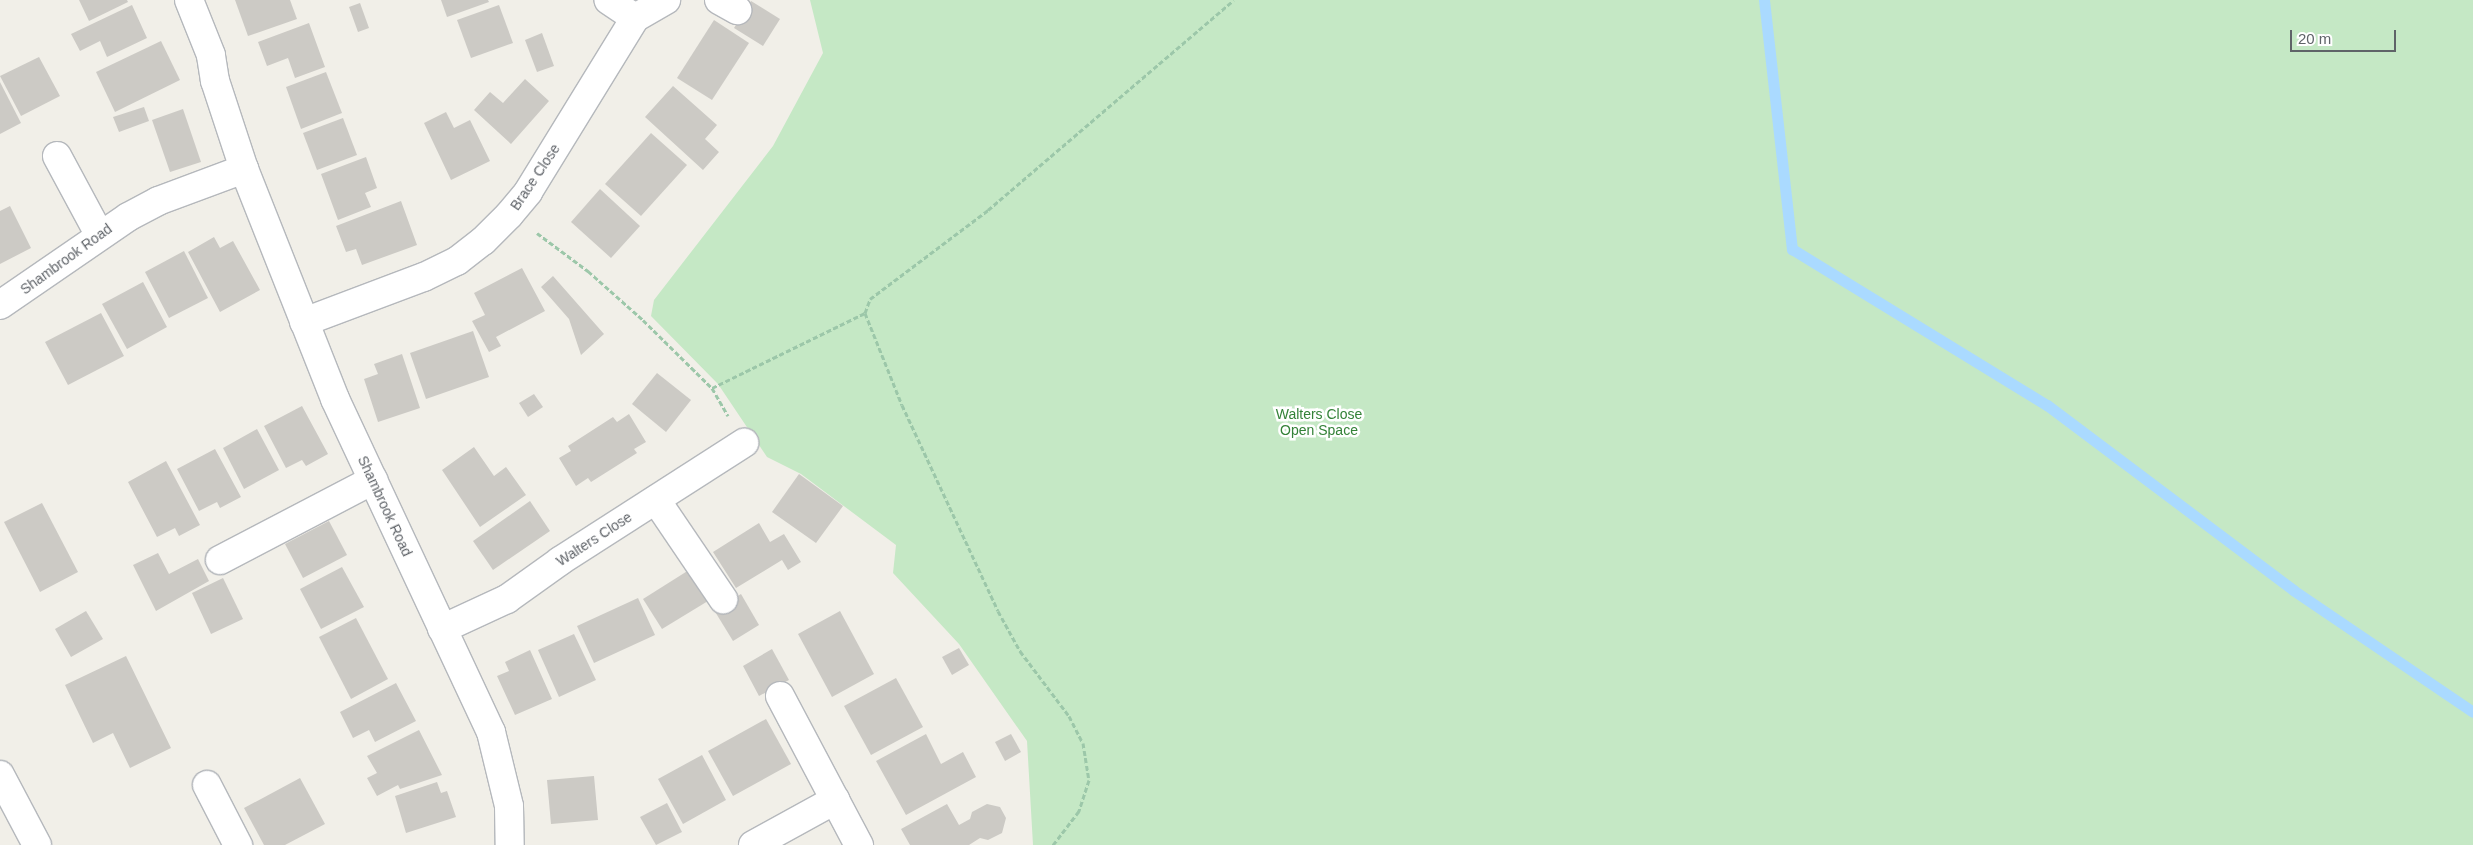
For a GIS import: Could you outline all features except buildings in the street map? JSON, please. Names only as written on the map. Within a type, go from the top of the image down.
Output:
[{"type":"street","name":"Shambrook Road","points":[[189,0],[211,55],[215,82],[244,169],[304,322],[373,480],[490,732],[504,774],[509,806],[510,845]]},
{"type":"street","points":[[608,0],[635,18],[666,0]]},
{"type":"street","name":"Brace Close","points":[[304,322],[424,277],[457,261],[483,241],[509,215],[528,192],[635,18]]},
{"type":"street","points":[[57,156],[99,234]]},
{"type":"street","name":"Shambrook Road","points":[[0,305],[71,258],[99,234],[158,201],[244,169]]},
{"type":"street","name":"Walters Close","points":[[442,629],[507,599],[560,560],[744,443]]},
{"type":"street","points":[[220,560],[373,480]]},
{"type":"street","points":[[656,500],[723,600]]},
{"type":"street","points":[[780,696],[859,845]]},
{"type":"street","points":[[0,775],[37,845]]},
{"type":"street","points":[[207,785],[238,845]]},
{"type":"street","points":[[753,845],[835,800]]},
{"type":"path","points":[[1053,845],[1080,811],[1089,780],[1083,743],[1069,716],[1020,651],[998,611],[902,405],[865,313],[870,299],[988,210],[1234,0]]},
{"type":"path","points":[[509,215],[588,271],[712,388],[744,443]]},
{"type":"path","points":[[712,388],[865,313]]},
{"type":"green space","name":"Walters Close Open Space","points":[[810,0],[2473,0],[2473,845],[1033,845],[1027,741],[959,644],[893,573],[896,545],[801,474],[767,457],[718,384],[651,316],[654,300],[773,146],[823,53]]},
{"type":"waterway","points":[[1764,0],[1792,249],[2047,405],[2293,590],[2473,712]]}]
